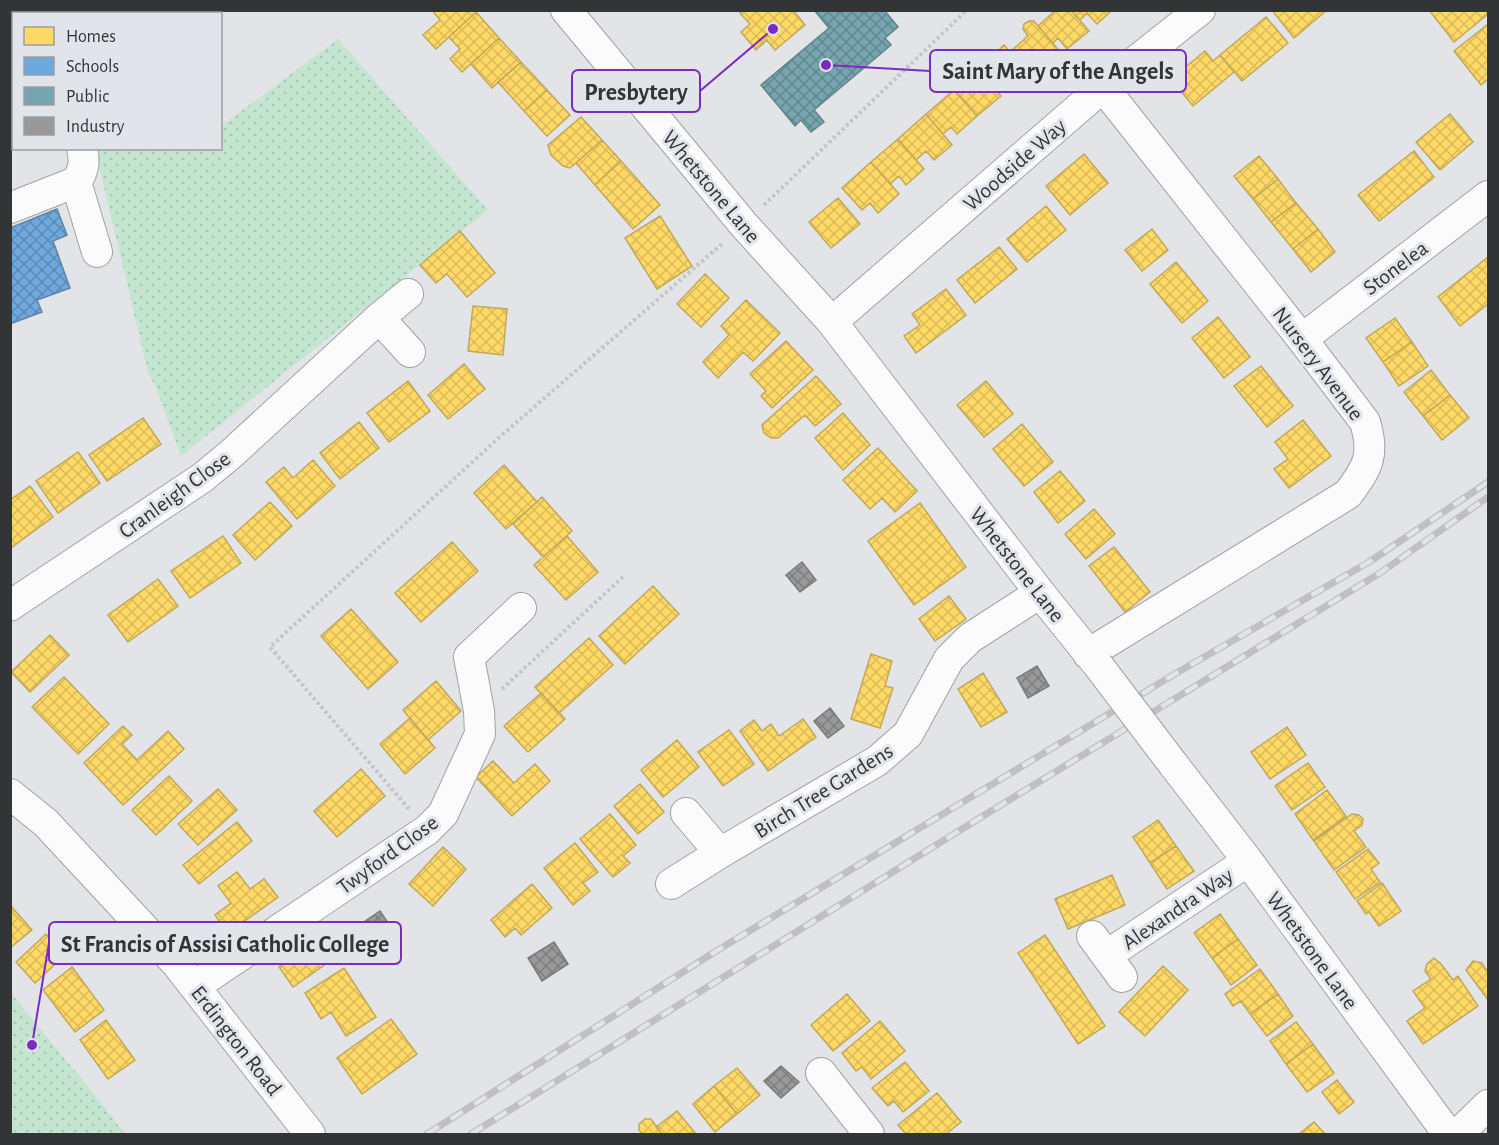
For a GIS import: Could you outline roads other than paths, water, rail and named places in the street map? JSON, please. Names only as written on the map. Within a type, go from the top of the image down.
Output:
[{"type":"street","name":"Whetstone Lane","points":[[566,10],[744,225],[832,322],[1248,861],[1448,1134]]},
{"type":"street","name":"Woodside Way","points":[[832,322],[1103,87],[1200,10]]},
{"type":"street","name":"Nursery Avenue","points":[[1093,660],[1348,494],[1364,472],[1369,456],[1370,438],[1365,422],[1302,339],[1103,87]]},
{"type":"street","points":[[10,208],[76,182],[84,165],[82,150]]},
{"type":"street","points":[[76,182],[97,252]]},
{"type":"street","name":"Stonelea","points":[[1302,339],[1488,196]]},
{"type":"street","name":"Cranleigh Close","points":[[10,606],[202,478],[408,294]]},
{"type":"street","points":[[379,318],[411,352]]},
{"type":"street","name":"Birch Tree Gardens","points":[[671,884],[877,761],[908,734],[949,658],[970,638],[1040,593]]},
{"type":"street","name":"Twyford Close","points":[[195,986],[427,830],[443,814],[480,734],[479,711],[469,657],[521,608]]},
{"type":"street","name":"Erdington Road","points":[[10,794],[45,823],[168,954],[310,1134]]},
{"type":"street","points":[[686,813],[720,853]]},
{"type":"street","name":"Alexandra Way","points":[[1107,956],[1248,861]]},
{"type":"street","points":[[820,1073],[869,1134]]},
{"type":"street","points":[[1458,1134],[1488,1105]]},
{"type":"railway","points":[[427,1134],[713,953],[1173,675],[1369,562],[1488,482]]},
{"type":"railway","points":[[471,1134],[1380,573],[1488,497]]},
{"type":"place","name":"Presbytery","points":[[773,29]]},
{"type":"place","name":"Saint Mary of the Angels","points":[[826,65]]},
{"type":"place","name":"St Francis of Assisi Catholic College","points":[[32,1045]]}]
